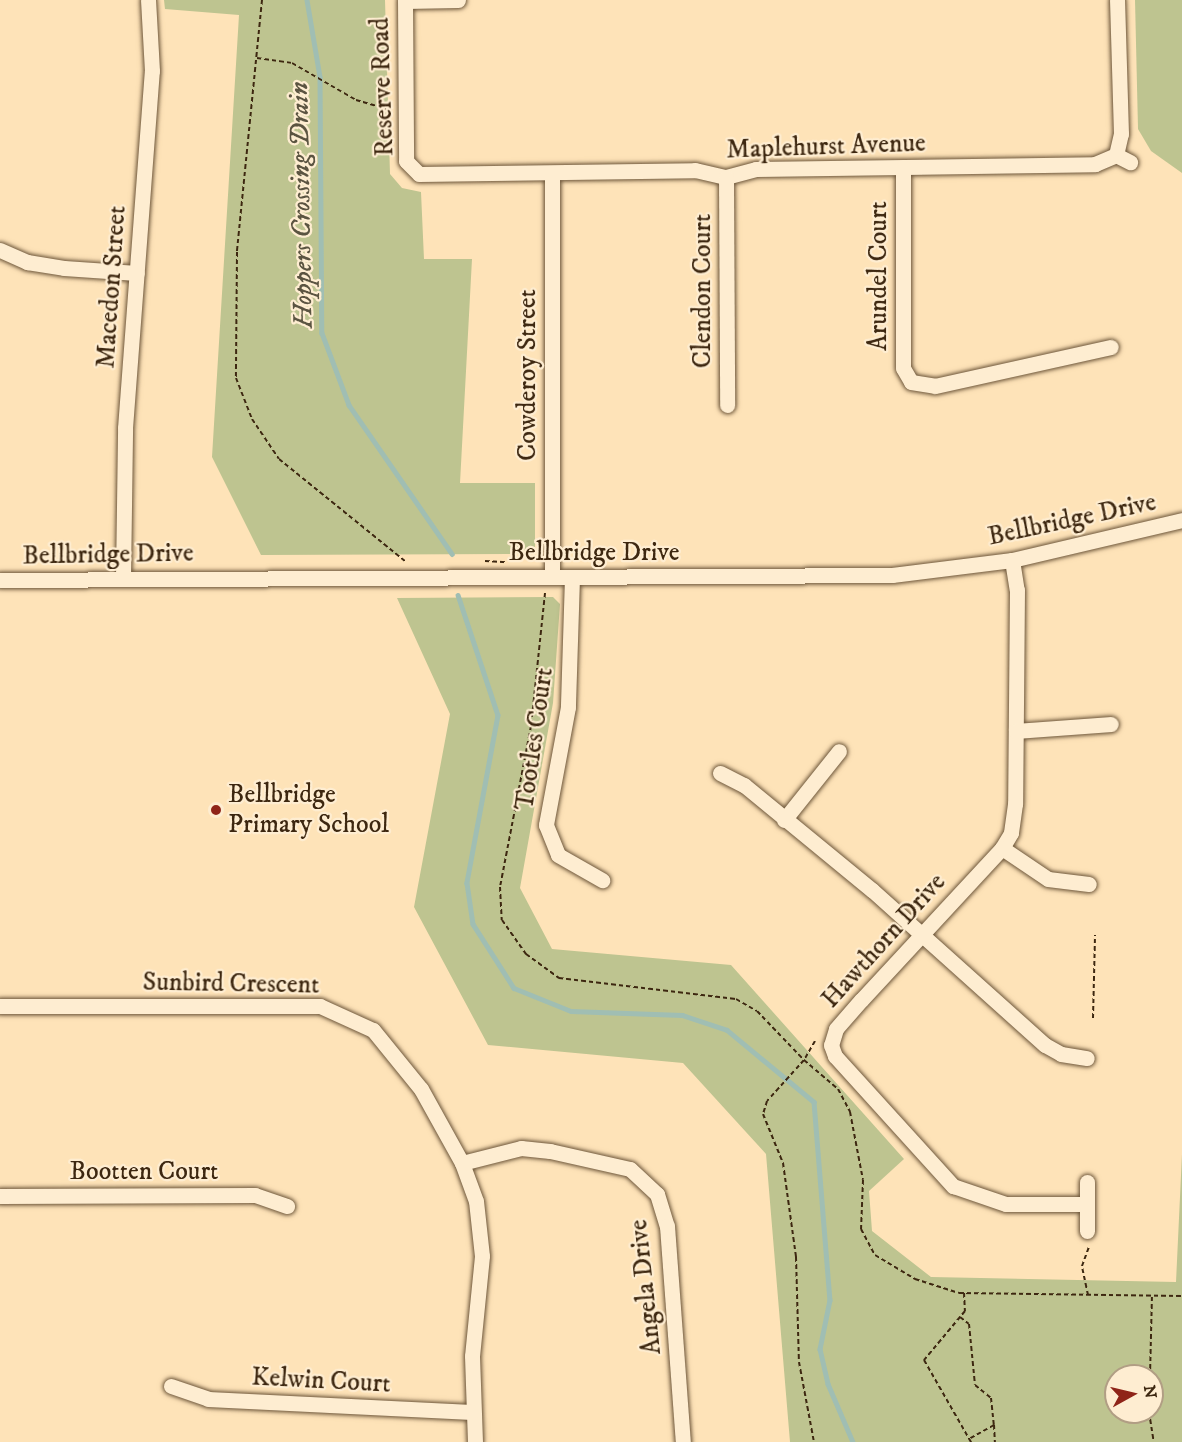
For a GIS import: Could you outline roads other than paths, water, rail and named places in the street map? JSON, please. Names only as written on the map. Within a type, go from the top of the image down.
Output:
[{"type":"street","name":"Macedon Street","points":[[123,578],[125,428],[152,71],[148,0]]},
{"type":"street","points":[[405,0],[458,0]]},
{"type":"street","name":"Reserve Road","points":[[405,0],[406,160],[412,171]]},
{"type":"street","points":[[1117,0],[1121,134],[1116,154],[1130,162]]},
{"type":"street","name":"Maplehurst Avenue","points":[[412,171],[552,173],[694,170],[726,177],[756,169],[1095,164],[1116,154]]},
{"type":"street","name":"Arundel Court","points":[[903,167],[903,368],[911,382]]},
{"type":"street","name":"Cowderoy Street","points":[[552,173],[552,578]]},
{"type":"street","name":"Clendon Court","points":[[726,177],[727,405]]},
{"type":"street","points":[[0,250],[27,262],[64,268],[138,273]]},
{"type":"street","name":"Arundel Court","points":[[911,382],[935,386],[1111,347]]},
{"type":"street","name":"Arundel Court","points":[[902,396],[911,382]]},
{"type":"street","name":"Bellbridge Drive","points":[[0,580],[892,575],[1012,560],[1182,520]]},
{"type":"street","name":"Hawthorn Drive","points":[[1012,560],[1017,591],[1013,820],[1002,848],[836,1029],[832,1051],[953,1186],[1006,1204],[1087,1204]]},
{"type":"street","name":"Tootles Court","points":[[572,577],[568,707],[546,825],[558,855],[602,879]]},
{"type":"street","points":[[1016,731],[1111,724]]},
{"type":"street","points":[[784,820],[839,751]]},
{"type":"street","points":[[720,773],[744,785],[922,934],[1045,1045],[1061,1054],[1086,1058]]},
{"type":"street","points":[[1002,848],[1048,879],[1089,884]]},
{"type":"street","name":"Sunbird Crescent","points":[[0,1006],[289,1004],[320,1006],[346,1015],[373,1030],[398,1056],[462,1163],[476,1201],[482,1256],[472,1412],[475,1442]]},
{"type":"street","name":"Angela Drive","points":[[462,1163],[521,1148],[550,1151],[630,1169],[657,1194],[667,1226],[683,1442]]},
{"type":"street","points":[[1087,1182],[1088,1238]]},
{"type":"street","name":"Bootten Court","points":[[0,1196],[255,1195],[287,1206]]},
{"type":"street","name":"Kelwin Court","points":[[171,1386],[208,1399],[472,1412]]},
{"type":"waterway","name":"Hoppers Crossing Drain","points":[[307,0],[320,77],[322,333],[349,405],[452,554]]},
{"type":"waterway","name":"Hoppers Crossing Drain","points":[[458,595],[498,715],[467,883],[473,924],[514,988],[571,1011],[682,1015],[727,1030],[814,1102],[830,1300],[820,1349],[828,1384],[853,1442]]},
{"type":"place","name":"Bellbridge Primary School","points":[[216,810]]}]
